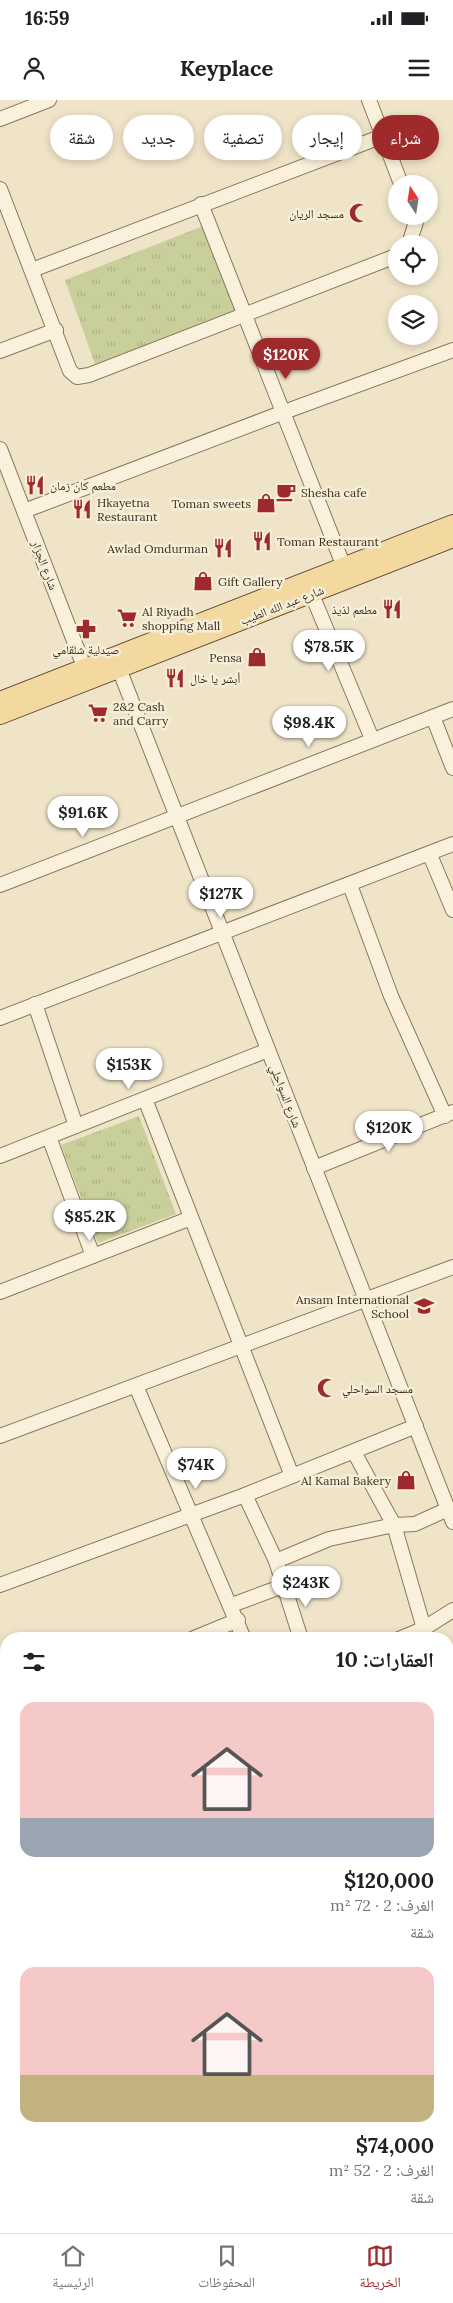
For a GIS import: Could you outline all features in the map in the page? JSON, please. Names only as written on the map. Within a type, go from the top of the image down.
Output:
[{"type":"main road","name":"شارع عبد الله الطيب","points":[[310,588],[344,567],[453,524]]},
{"type":"main road","name":"شارع عبد الله الطيب","points":[[0,702],[87,674],[310,588],[453,538]]},
{"type":"main road","name":"شارع عبد الله الطيب","points":[[0,716],[87,674]]},
{"type":"street","points":[[0,118],[49,100]]},
{"type":"street","points":[[369,100],[375,115]]},
{"type":"street","points":[[32,270],[372,140]]},
{"type":"street","points":[[392,160],[398,175]]},
{"type":"street","points":[[0,189],[56,330],[70,371],[77,377],[90,375],[388,259]]},
{"type":"street","points":[[201,204],[344,567]]},
{"type":"street","points":[[0,351],[56,330]]},
{"type":"street","points":[[24,511],[453,350]]},
{"type":"street","name":"شارع الجزار","points":[[0,450],[87,674]]},
{"type":"street","points":[[310,588],[372,739]]},
{"type":"street","name":"شارع السواحلي","points":[[116,663],[450,1515]]},
{"type":"street","points":[[0,885],[453,709]]},
{"type":"street","points":[[433,717],[453,768]]},
{"type":"street","points":[[0,1018],[430,855],[453,844]]},
{"type":"street","points":[[430,855],[453,910]]},
{"type":"street","points":[[314,1168],[449,1114],[391,996],[350,885]]},
{"type":"street","points":[[35,1004],[76,1126]]},
{"type":"street","points":[[0,1156],[268,1050]]},
{"type":"street","points":[[145,1099],[292,1476]]},
{"type":"street","points":[[49,1136],[93,1256]]},
{"type":"street","points":[[0,1292],[191,1218]]},
{"type":"street","points":[[0,1436],[453,1267]]},
{"type":"street","points":[[136,1386],[242,1632]]},
{"type":"street","points":[[0,1585],[245,1496],[416,1426]]},
{"type":"street","points":[[354,1452],[394,1525],[424,1632]]},
{"type":"street","points":[[245,1496],[276,1562],[299,1632]]},
{"type":"street","points":[[276,1562],[329,1539],[394,1525],[415,1524],[450,1515]]},
{"type":"street","points":[[232,1606],[283,1586]]},
{"type":"street","points":[[427,1632],[453,1610]]},
{"type":"street","points":[[209,1632],[238,1620]]},
{"type":"green space","points":[[211,223],[244,308],[95,364],[65,280]]},
{"type":"green space","points":[[139,1116],[176,1214],[98,1243],[61,1145]]},
{"type":"place","name":"مسجد الريان","points":[[359,213]]},
{"type":"place","name":"مطعم كان زمان","points":[[35,485]]},
{"type":"place","name":"Shesha cafe","points":[[286,492]]},
{"type":"place","name":"Toman sweets","points":[[266,503]]},
{"type":"place","name":"Hkayetna Restaurant","points":[[82,509]]},
{"type":"place","name":"Toman Restaurant","points":[[262,541]]},
{"type":"place","name":"Awlad Omdurman","points":[[223,548]]},
{"type":"place","name":"Gift Gallery","points":[[203,581]]},
{"type":"place","name":"مطعم لذيذ","points":[[392,609]]},
{"type":"place","name":"Al Riyadh shopping Mall","points":[[127,618]]},
{"type":"place","name":"صيدلية شلقامي","points":[[86,629]]},
{"type":"place","name":"Pensa","points":[[257,657]]},
{"type":"place","name":"أبشر يا خال","points":[[175,678]]},
{"type":"place","name":"2&2 Cash and Carry","points":[[98,713]]},
{"type":"place","name":"Ansam International School","points":[[424,1306]]},
{"type":"place","name":"مسجد السواحلي","points":[[327,1388]]},
{"type":"place","name":"Al Kamal Bakery","points":[[406,1480]]}]
